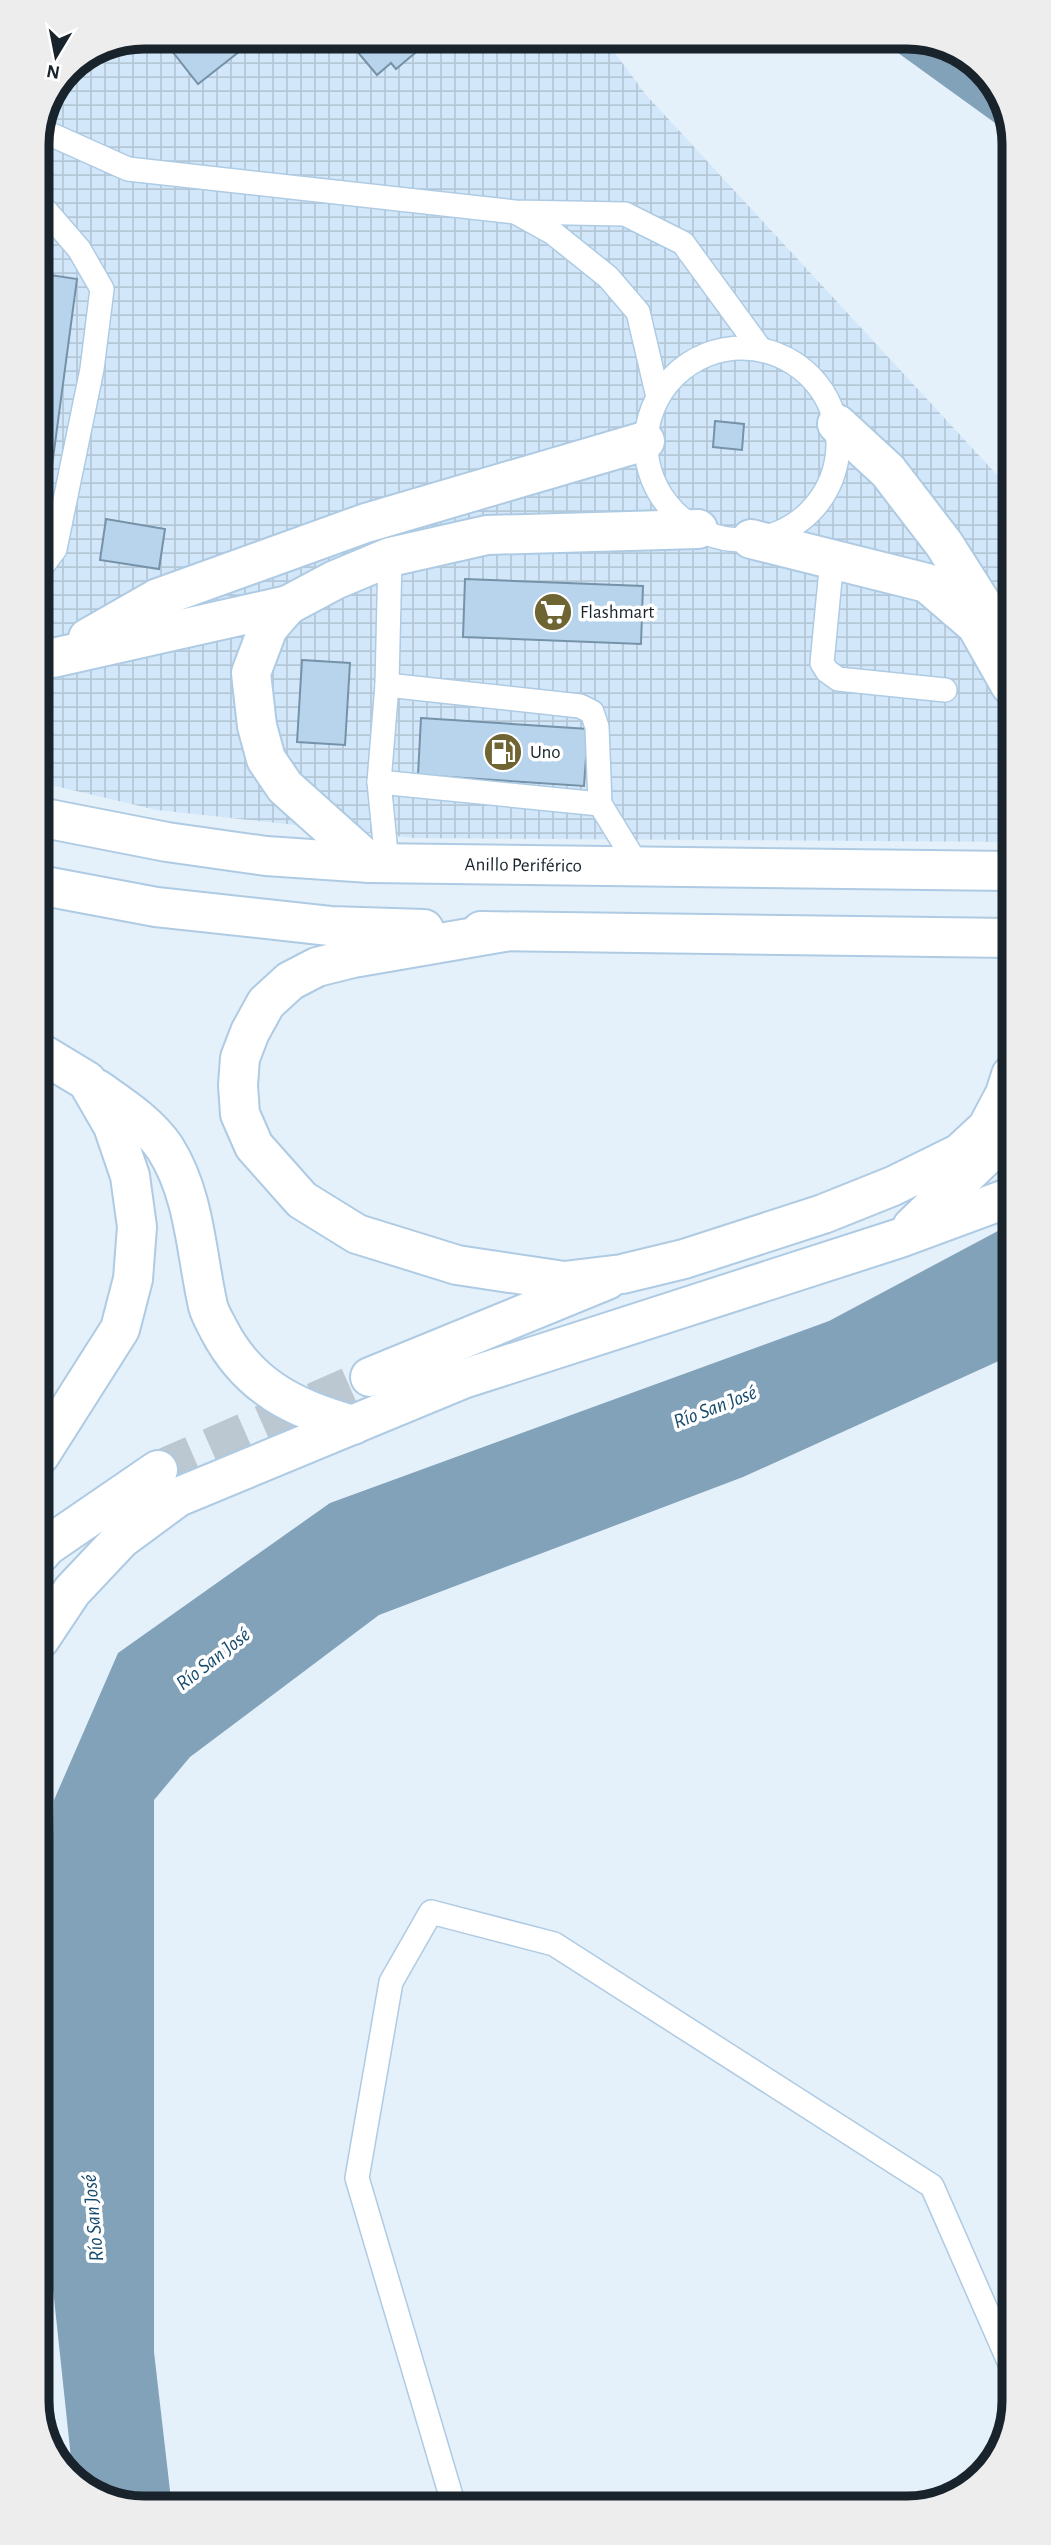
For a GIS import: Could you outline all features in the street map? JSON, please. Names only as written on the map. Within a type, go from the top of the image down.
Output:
[{"type":"main road","points":[[837,424],[888,471],[944,544],[1002,635]]},
{"type":"main road","points":[[49,657],[158,598],[366,523],[645,441]]},
{"type":"main road","points":[[49,659],[288,605],[335,580],[390,557],[486,535],[698,529]]},
{"type":"main road","points":[[751,539],[928,583],[976,625],[1002,671]]},
{"type":"main road","points":[[288,605],[268,628],[251,673],[257,726],[266,759],[285,787],[378,863]]},
{"type":"main road","name":"Anillo Periférico","points":[[49,819],[167,842],[266,856],[378,863],[1002,871]]},
{"type":"main road","points":[[49,886],[156,907],[330,926],[505,932],[1002,938]]},
{"type":"main road","points":[[505,932],[353,958],[317,967],[290,981],[266,1003],[250,1032],[240,1058],[238,1085],[240,1114],[254,1146],[302,1199],[357,1234],[457,1265],[564,1281],[622,1274],[684,1259],[822,1214],[892,1186],[960,1153],[987,1128],[1002,1100]]},
{"type":"main road","points":[[49,1058],[87,1081],[138,1118],[164,1147],[181,1180],[191,1216],[208,1310],[226,1344],[251,1374],[281,1398],[316,1415],[353,1425]]},
{"type":"main road","points":[[49,1441],[120,1329],[133,1279],[137,1227],[130,1176],[113,1126],[87,1081]]},
{"type":"main road","points":[[901,1238],[992,1150],[1002,1137]]},
{"type":"main road","points":[[49,1626],[72,1591],[121,1539],[178,1497],[463,1380],[901,1238],[1002,1200]]},
{"type":"main road","points":[[370,1377],[622,1274]]},
{"type":"main road","points":[[49,1545],[158,1470]]},
{"type":"lane","points":[[50,134],[128,169],[514,212],[625,214],[683,243],[761,350]]},
{"type":"lane","points":[[514,212],[553,233],[608,277],[638,312],[658,397]]},
{"type":"lane","points":[[49,214],[79,249],[102,289],[92,369],[55,549],[49,557]]},
{"type":"lane","points":[[733,348],[761,350],[788,359],[810,376],[827,398],[837,424],[838,457],[828,488],[808,513],[782,531],[751,539],[724,538],[698,529],[676,514],[658,493],[648,468],[645,441],[649,418],[658,397],[677,372],[703,355],[733,348]]},
{"type":"lane","points":[[378,863],[379,782],[387,685],[390,557]]},
{"type":"lane","points":[[832,559],[822,663],[827,671],[838,679],[945,690]]},
{"type":"lane","points":[[387,685],[580,706],[593,712],[597,727],[600,804],[638,866]]},
{"type":"lane","points":[[379,782],[600,804]]},
{"type":"lane","points":[[451,2496],[357,2178],[391,1982],[431,1912],[554,1944],[932,2186],[1002,2346]]},
{"type":"shaded area","points":[[144,49],[612,49],[647,96],[1002,480],[1002,842],[414,838],[157,810],[49,785],[49,138],[52,120],[66,91],[91,91],[91,66],[114,54]]},
{"type":"shaded area","points":[[49,1173],[53,1286],[49,1292]]},
{"type":"water","points":[[893,49],[913,49],[937,54],[965,69],[982,86],[992,102],[1000,126]]},
{"type":"water","name":"Río San José","points":[[1002,1229],[1002,1360],[743,1477],[379,1615],[190,1757],[154,1800],[154,2352],[171,2496],[126,2494],[102,2486],[86,2476],[71,2461],[49,2251],[49,2002],[54,1800],[118,1653],[330,1503],[829,1321]]},
{"type":"building","points":[[170,49],[243,49],[198,84]]},
{"type":"building","points":[[355,49],[420,49],[396,69],[391,63],[377,75]]},
{"type":"building","points":[[49,275],[77,279],[49,489]]},
{"type":"building","points":[[715,421],[744,424],[742,450],[713,447]]},
{"type":"building","points":[[106,519],[165,529],[159,569],[100,560]]},
{"type":"building","name":"Flashmart","points":[[465,579],[643,586],[641,644],[463,637]]},
{"type":"building","points":[[302,660],[350,663],[345,745],[297,742]]},
{"type":"building","name":"Uno","points":[[421,718],[588,729],[584,786],[418,775]]},
{"type":"tunnel","points":[[158,1470],[370,1377]]},
{"type":"place","name":"Flashmart","points":[[553,612]]},
{"type":"place","name":"Uno","points":[[503,752]]}]
